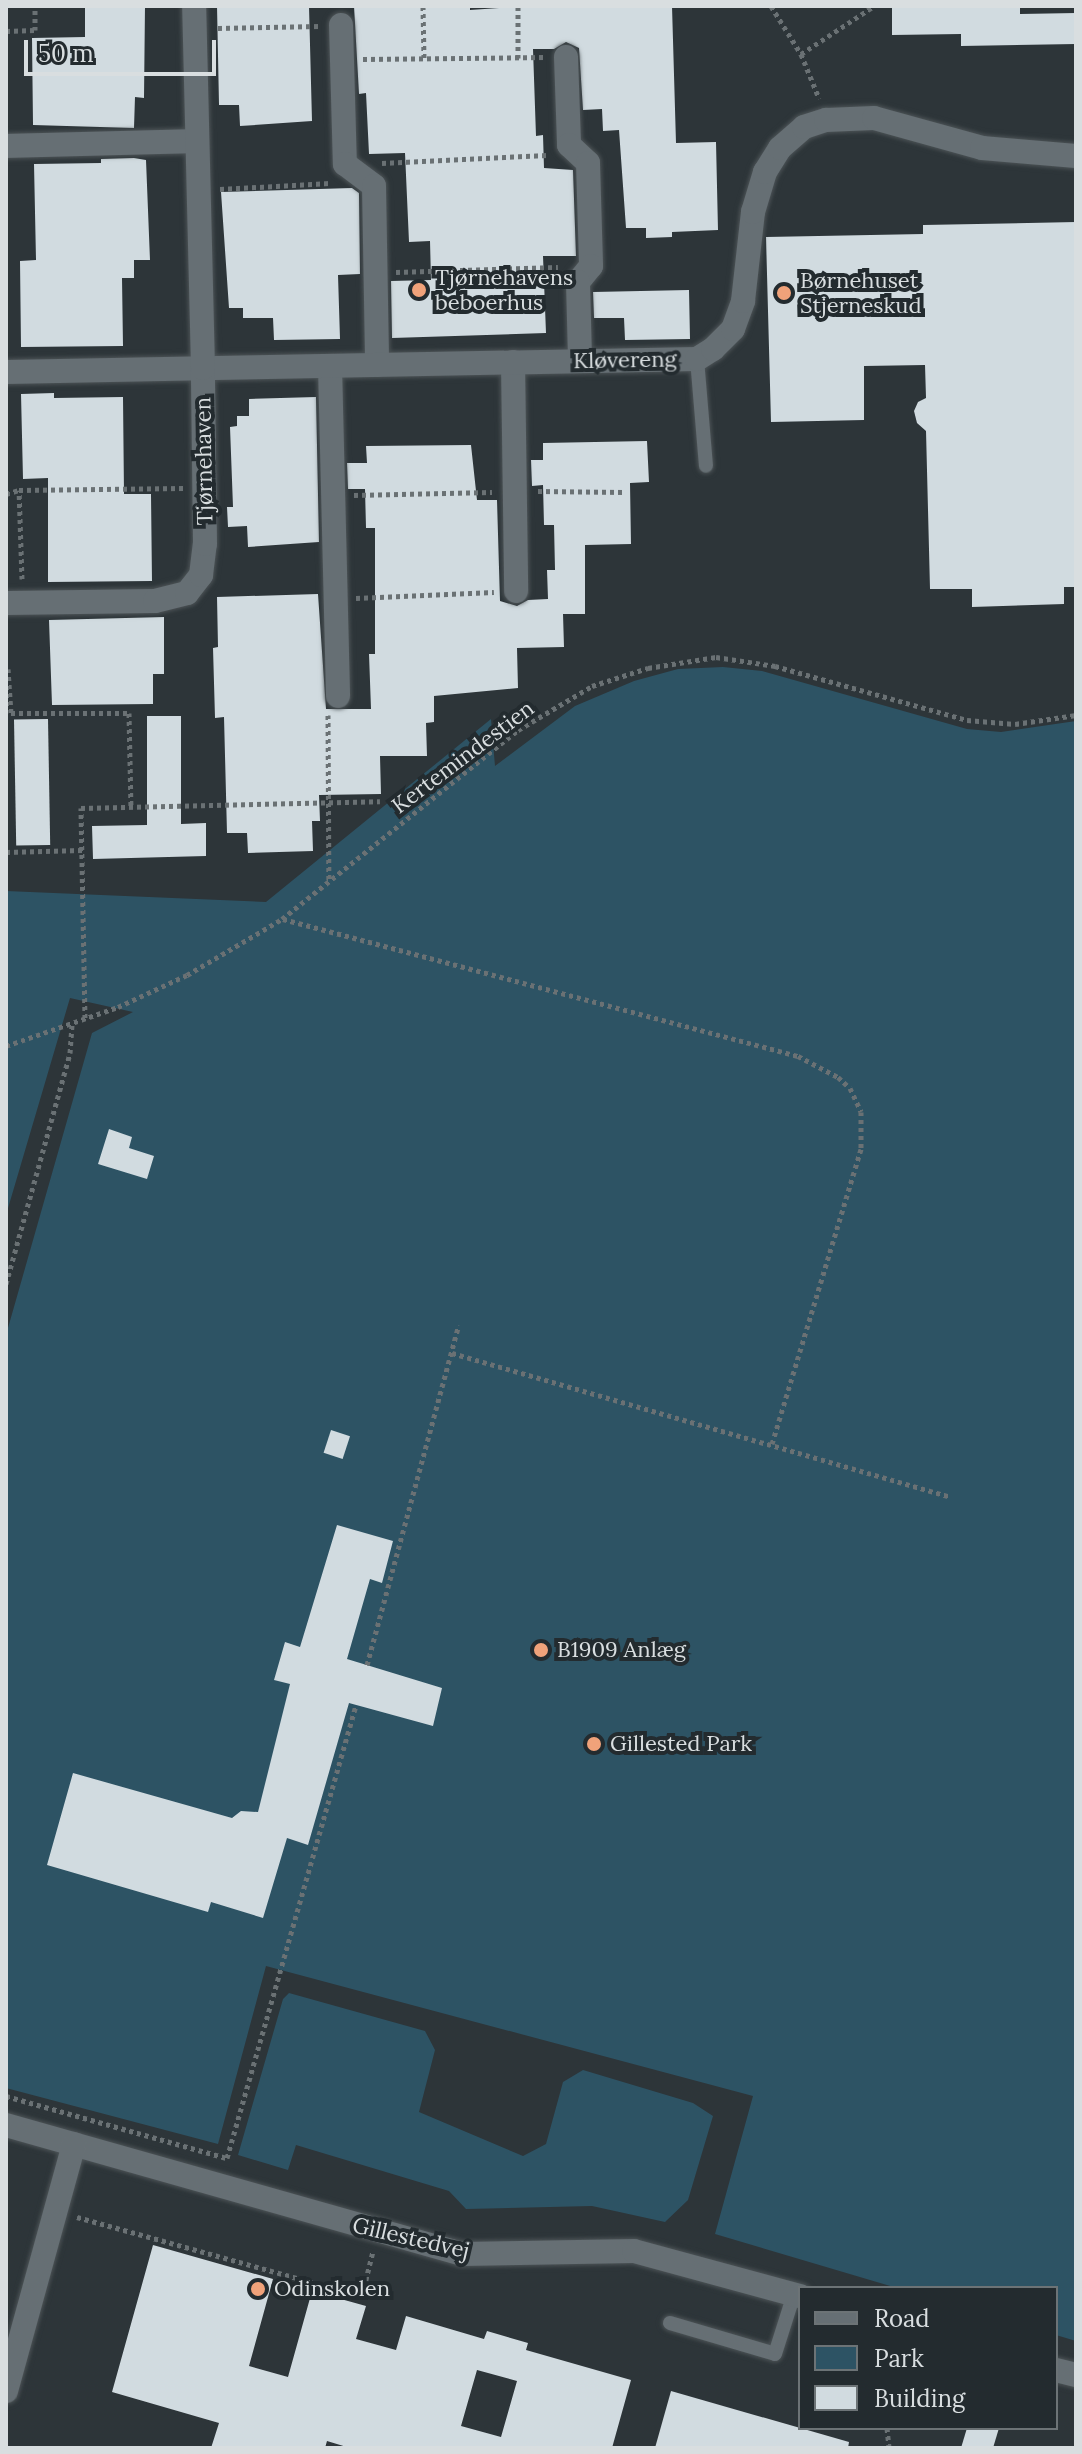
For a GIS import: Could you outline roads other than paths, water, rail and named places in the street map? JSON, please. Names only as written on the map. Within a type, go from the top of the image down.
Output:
[{"type":"street","name":"Tjørnehaven","points":[[14,603],[155,601],[187,593],[201,575],[205,487],[194,17]]},
{"type":"street","points":[[341,25],[345,164],[374,186],[377,365]]},
{"type":"street","points":[[566,57],[569,145],[588,163],[591,266],[578,282],[580,361]]},
{"type":"street","name":"Kløvereng","points":[[6,372],[697,359],[713,349],[733,329],[743,301],[753,212],[765,172],[780,148],[804,127],[826,120],[874,118],[982,148],[1076,156]]},
{"type":"street","points":[[6,146],[197,141]]},
{"type":"street","points":[[513,362],[516,591]]},
{"type":"street","points":[[330,366],[338,696]]},
{"type":"street","name":"Gillestedvej","points":[[6,2125],[462,2254],[634,2251],[797,2295]]},
{"type":"street","points":[[6,2391],[74,2144]]},
{"type":"lane","points":[[697,359],[706,466]]},
{"type":"lane","points":[[670,2323],[775,2354],[797,2295]]},
{"type":"place","name":"Tjørnehavens beboerhus","points":[[419,290]]},
{"type":"place","name":"Børnehuset Stjerneskud","points":[[784,293]]},
{"type":"place","name":"B1909 Anlæg","points":[[541,1650]]},
{"type":"place","name":"Gillested Park","points":[[594,1744]]},
{"type":"place","name":"Odinskolen","points":[[258,2289]]}]
